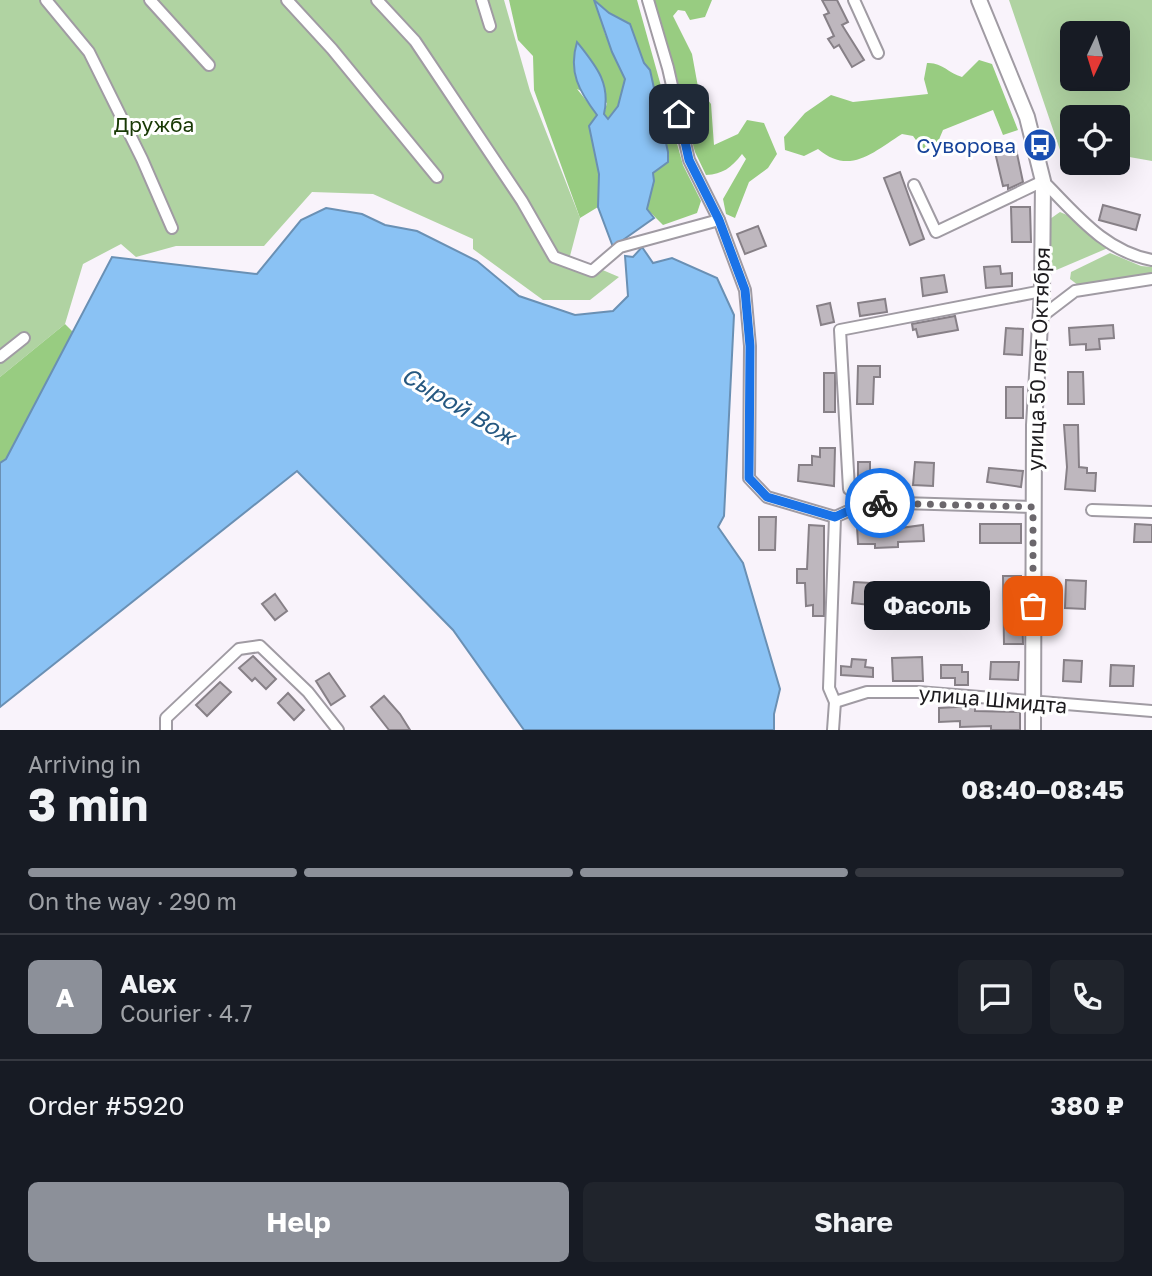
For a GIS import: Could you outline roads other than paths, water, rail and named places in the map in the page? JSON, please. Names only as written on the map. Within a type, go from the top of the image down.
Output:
[{"type":"main road","name":"улица 50 лет Октября","points":[[979,0],[1027,117],[1043,181],[1042,291],[1033,507],[1033,730]]},
{"type":"street","points":[[46,0],[89,52],[142,159],[172,228]]},
{"type":"street","points":[[150,0],[209,65]]},
{"type":"street","points":[[287,0],[437,177]]},
{"type":"street","points":[[377,0],[415,41],[522,201],[554,257],[592,271],[620,247],[719,220]]},
{"type":"street","points":[[482,0],[490,26]]},
{"type":"street","points":[[648,0],[668,68],[689,160],[719,220],[745,290],[750,346],[749,478],[767,497],[835,517],[868,502],[1033,507]]},
{"type":"street","points":[[854,0],[878,53]]},
{"type":"street","points":[[914,185],[936,232],[1043,181],[1103,240],[1133,256],[1152,260]]},
{"type":"street","points":[[1041,317],[1075,291],[1152,279]]},
{"type":"street","points":[[868,502],[849,489],[840,330],[1042,291]]},
{"type":"street","points":[[0,357],[24,338]]},
{"type":"street","points":[[1092,510],[1152,512]]},
{"type":"street","points":[[834,730],[835,702],[829,688],[835,517]]},
{"type":"street","points":[[166,730],[166,718],[239,649],[260,646],[308,692],[338,730]]},
{"type":"street","name":"улица Шмидта","points":[[835,702],[867,692],[918,692],[1034,704],[1152,711]]},
{"type":"water","points":[[594,0],[609,13],[630,24],[644,63],[650,70],[668,152],[668,162],[653,173],[654,181],[647,209],[654,218],[613,247],[598,207],[599,174],[589,126],[597,115],[577,81],[574,63],[577,42],[604,84],[604,114],[608,119],[618,106],[625,79],[612,52]]},
{"type":"water","name":"Сырой Вож","points":[[326,208],[362,214],[385,225],[417,231],[477,261],[519,296],[575,315],[613,311],[628,296],[625,256],[633,257],[642,247],[653,263],[672,258],[717,278],[734,315],[724,516],[718,527],[743,563],[780,689],[774,714],[774,730],[524,730],[453,630],[297,471],[0,707],[0,463],[6,459],[112,257],[257,274],[301,220]]},
{"type":"place","name":"Суворова","points":[[1040,145]]},
{"type":"place","name":"Фасоль","points":[[1033,606]]},
{"type":"park label","name":"Дружба","points":[[154,124]]}]
